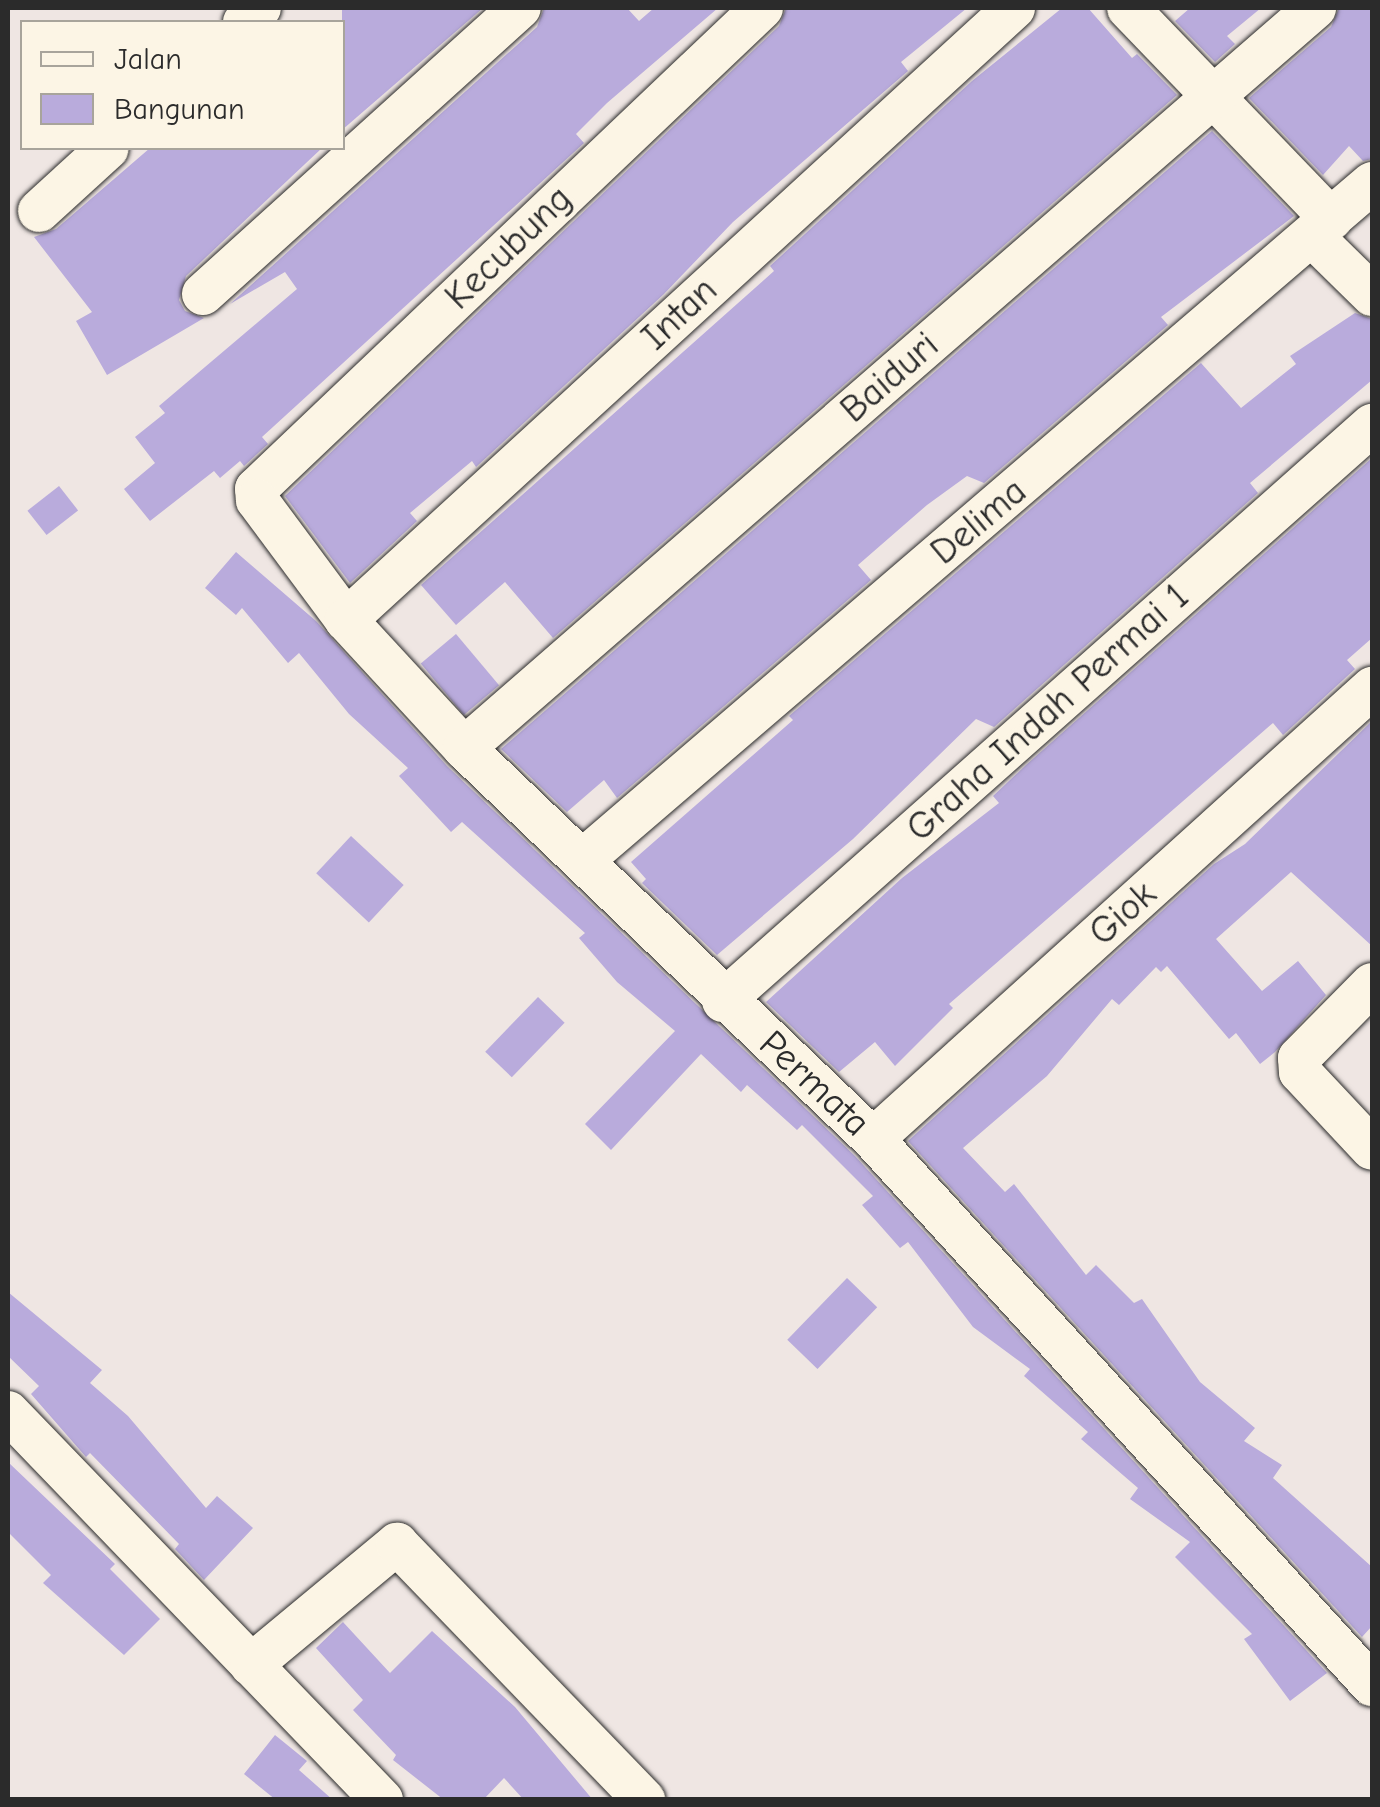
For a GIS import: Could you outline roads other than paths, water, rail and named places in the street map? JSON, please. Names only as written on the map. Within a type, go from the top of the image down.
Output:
[{"type":"street","points":[[203,294],[520,8]]},
{"type":"street","name":"Kecubung","points":[[256,488],[762,8]]},
{"type":"street","name":"Intan","points":[[346,620],[1014,8]]},
{"type":"street","points":[[1128,8],[1322,228],[1372,295]]},
{"type":"street","name":"Baiduri","points":[[464,748],[1315,8]]},
{"type":"street","points":[[39,212],[106,150]]},
{"type":"street","name":"Delima","points":[[584,859],[1372,183]]},
{"type":"street","name":"Graha Indah Permai 1","points":[[724,1001],[1372,425]]},
{"type":"street","name":"Permata","points":[[256,488],[262,511],[346,620],[464,748],[584,859],[724,1001],[874,1139],[1372,1685]]},
{"type":"street","name":"Giok","points":[[874,1139],[1372,688]]},
{"type":"street","points":[[1372,984],[1298,1058],[1300,1072],[1372,1149]]},
{"type":"street","points":[[8,1412],[382,1800]]},
{"type":"street","points":[[251,1666],[397,1544],[644,1800]]}]
